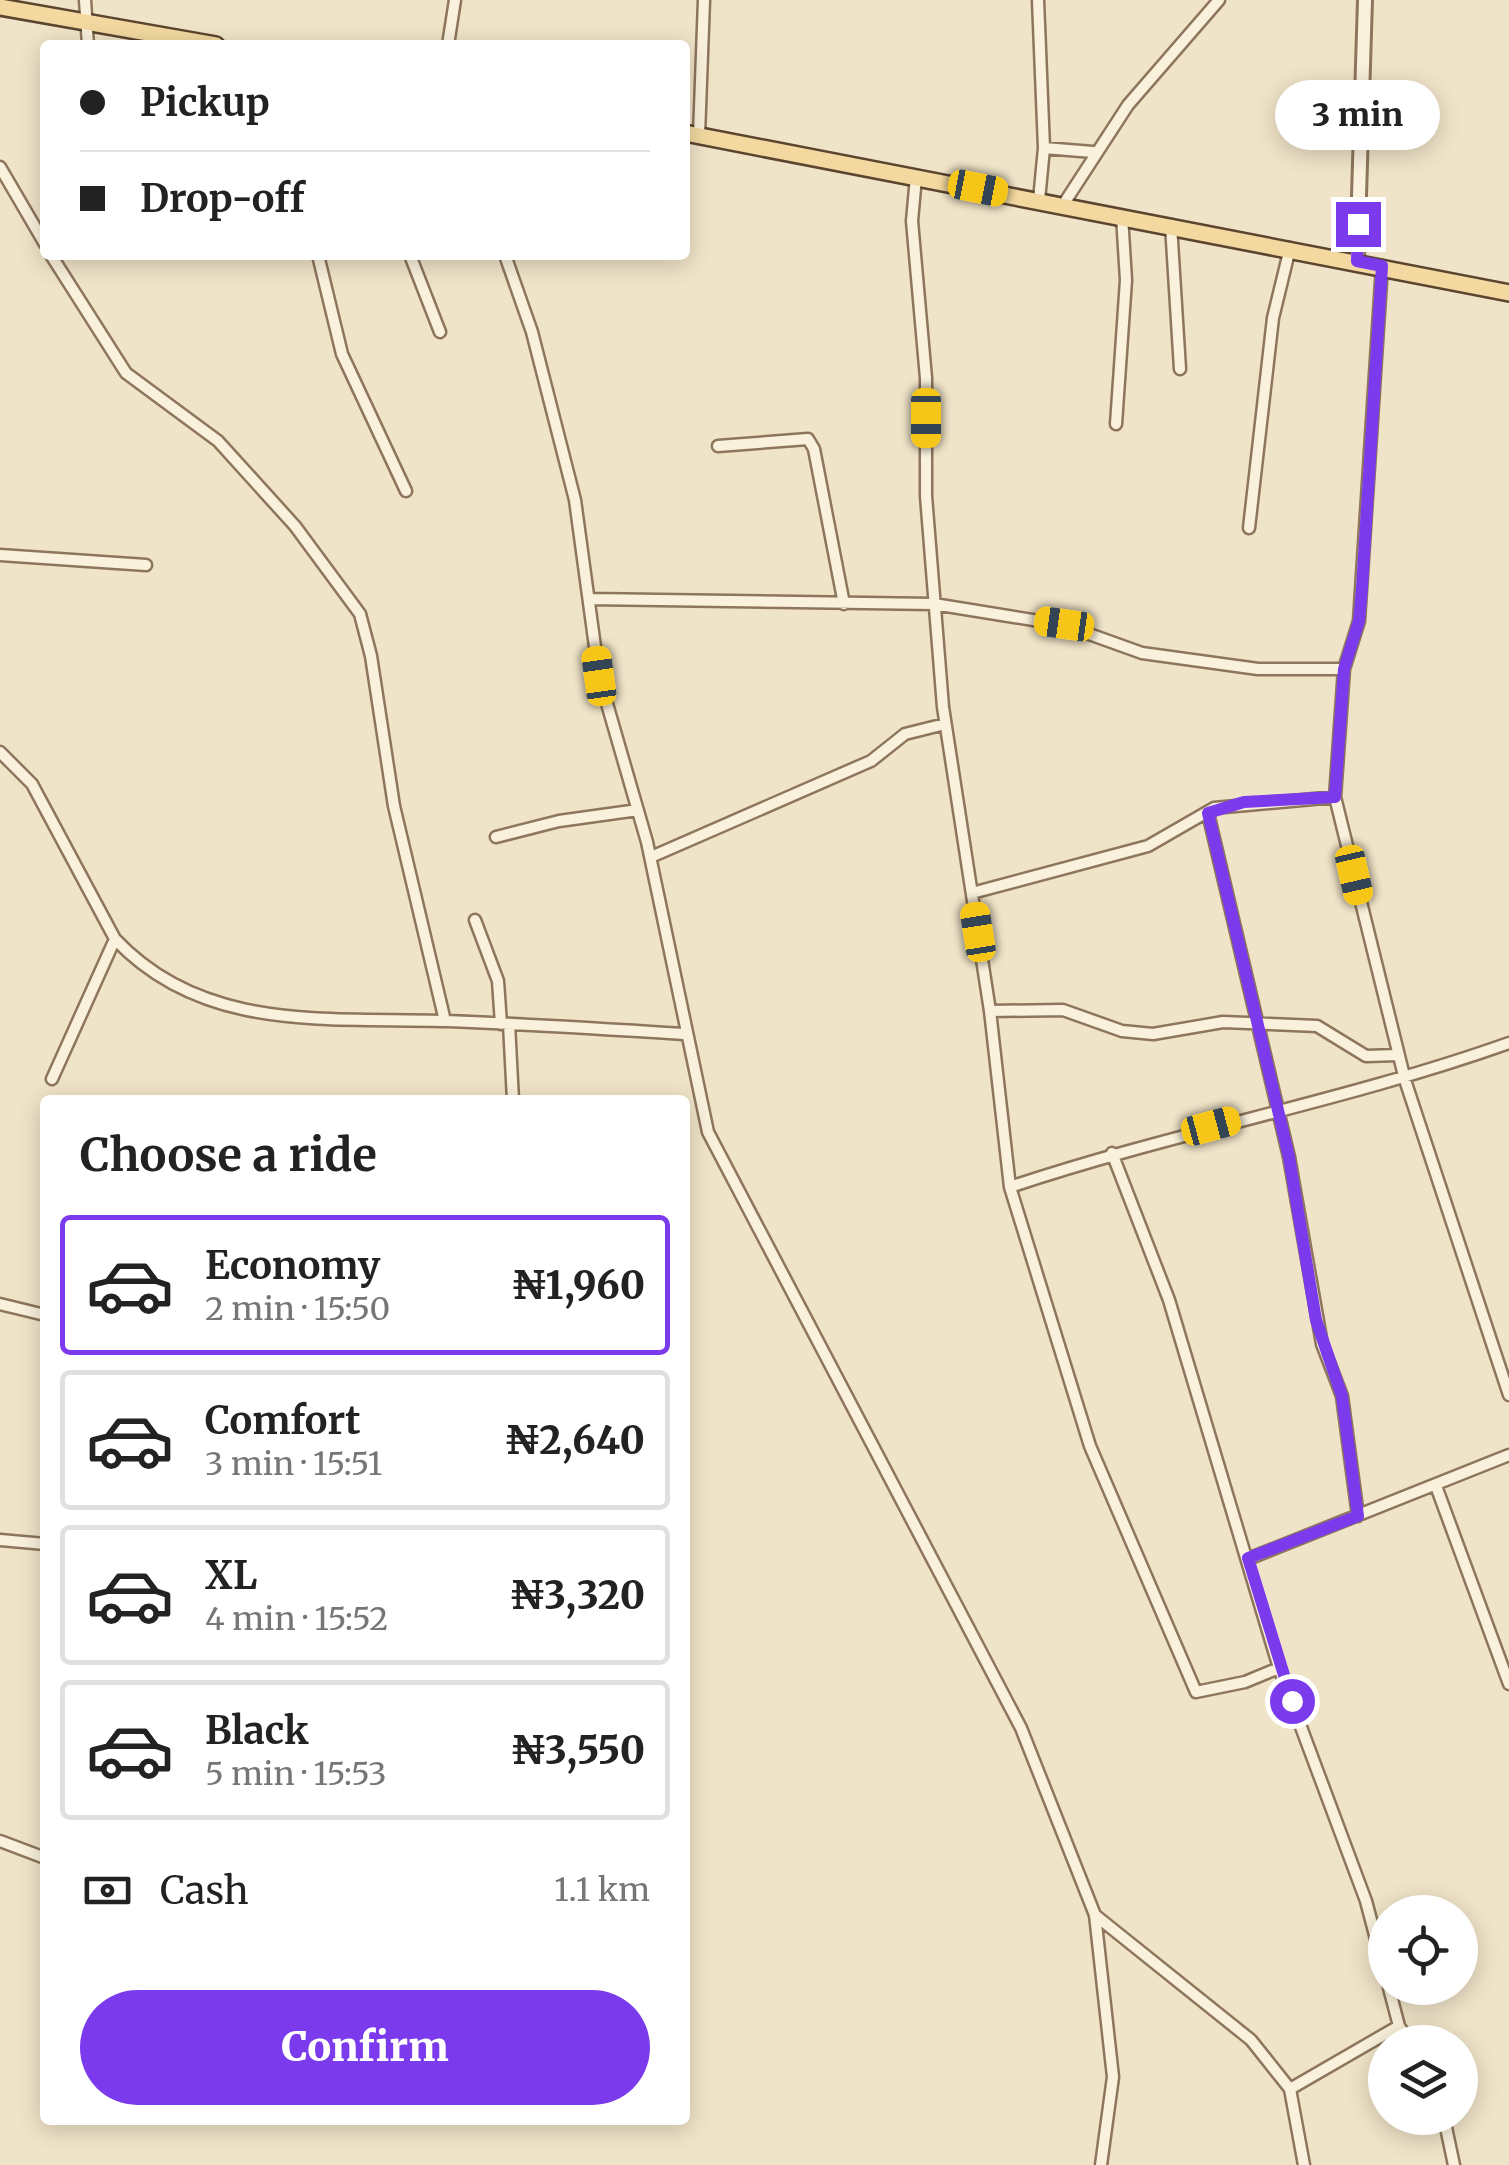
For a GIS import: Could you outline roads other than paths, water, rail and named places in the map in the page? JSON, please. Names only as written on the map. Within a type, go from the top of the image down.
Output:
[{"type":"main road","points":[[0,6],[187,40]]},
{"type":"main road","points":[[692,134],[1509,293]]},
{"type":"street","points":[[84,0],[87,40]]},
{"type":"street","points":[[449,40],[456,0]]},
{"type":"street","points":[[692,134],[704,0]]},
{"type":"street","points":[[1038,0],[1044,148],[1039,200]]},
{"type":"street","points":[[1063,204],[1093,152],[1156,70],[1219,0]]},
{"type":"street","points":[[1357,261],[1365,0]]},
{"type":"street","points":[[1044,148],[1093,152]]},
{"type":"street","points":[[0,167],[40,235]]},
{"type":"street","points":[[916,176],[912,221],[926,378],[926,496],[934,604],[946,724],[990,1010],[1010,1188],[1090,1446],[1196,1692],[1245,1682],[1279,1668]]},
{"type":"street","points":[[1116,424],[1126,280],[1122,216]]},
{"type":"street","points":[[34,225],[40,220]]},
{"type":"street","points":[[1171,225],[1180,369]]},
{"type":"street","points":[[1249,528],[1273,318],[1290,248]]},
{"type":"street","points":[[54,260],[126,373],[218,440],[295,526],[360,614],[372,656],[394,806],[445,1021]]},
{"type":"street","points":[[319,260],[342,354],[406,491]]},
{"type":"street","points":[[412,260],[440,332]]},
{"type":"street","points":[[506,260],[532,332],[575,500],[599,676],[650,857],[684,1034],[708,1132],[1021,1728],[1094,1915],[1113,2077],[1101,2165]]},
{"type":"street","points":[[1382,266],[1359,621],[1344,669],[1335,797],[1404,1080],[1506,1374],[1509,1395]]},
{"type":"street","points":[[718,446],[808,439],[814,449],[844,604]]},
{"type":"street","points":[[0,556],[146,565]]},
{"type":"street","points":[[588,598],[934,604],[1064,624],[1142,653],[1258,669],[1344,669]]},
{"type":"street","points":[[650,857],[870,761],[905,734],[946,724]]},
{"type":"street","points":[[0,752],[32,784],[115,940],[133,958],[174,985],[288,1020],[445,1021],[684,1034]]},
{"type":"street","points":[[972,893],[1148,846],[1208,813],[1244,802],[1335,797]]},
{"type":"street","points":[[496,837],[559,821],[638,810]]},
{"type":"street","points":[[1208,813],[1255,1026],[1289,1157],[1316,1320],[1342,1396],[1358,1516]]},
{"type":"street","points":[[475,920],[498,981],[512,1095]]},
{"type":"street","points":[[52,1078],[115,940]]},
{"type":"street","points":[[990,1010],[1063,1010],[1122,1030],[1153,1034],[1223,1022],[1317,1026],[1366,1056],[1398,1055]]},
{"type":"street","points":[[1010,1188],[1112,1152],[1404,1080],[1509,1044]]},
{"type":"street","points":[[1112,1152],[1169,1300],[1279,1668],[1368,1909]]},
{"type":"street","points":[[0,1304],[40,1314]]},
{"type":"street","points":[[1248,1558],[1509,1455]]},
{"type":"street","points":[[1436,1486],[1509,1684]]},
{"type":"street","points":[[0,1540],[40,1544]]},
{"type":"street","points":[[0,1841],[40,1856]]},
{"type":"street","points":[[1094,1915],[1251,2040],[1290,2089],[1304,2165]]},
{"type":"street","points":[[1290,2089],[1368,2044]]},
{"type":"street","points":[[1448,2135],[1454,2165]]}]
